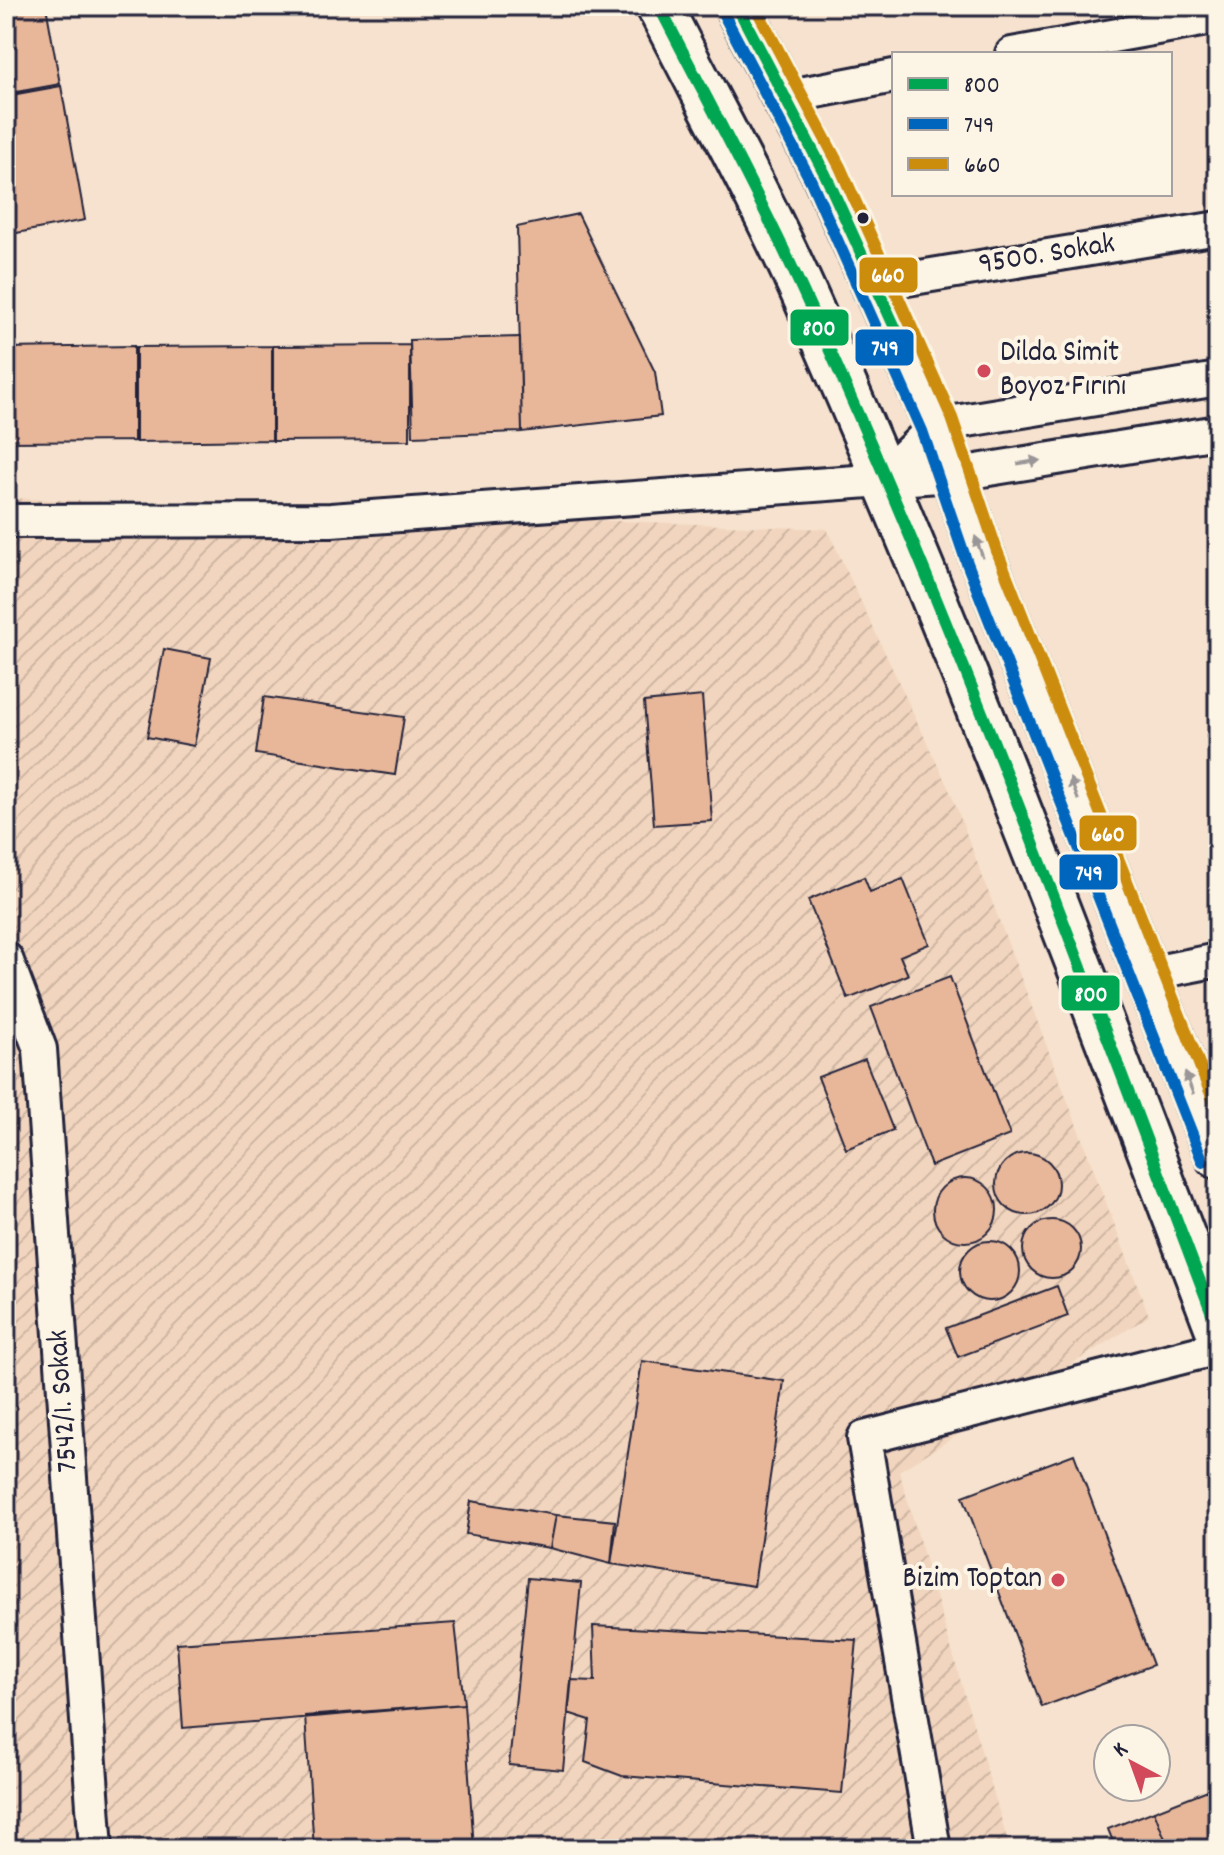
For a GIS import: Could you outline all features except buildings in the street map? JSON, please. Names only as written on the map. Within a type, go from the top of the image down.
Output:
[{"type":"highway","points":[[659,6],[804,293],[883,477],[1036,851],[1218,1329]]},
{"type":"highway","points":[[737,6],[877,284],[937,425],[952,475],[1218,1156]]},
{"type":"street","points":[[1023,52],[1218,17]]},
{"type":"street","points":[[785,97],[892,76]]},
{"type":"street","name":"9500. Sokak","points":[[877,284],[1218,228]]},
{"type":"street","points":[[883,477],[937,425],[1218,379]]},
{"type":"street","points":[[19,520],[331,520],[883,477],[952,475],[1218,432]]},
{"type":"street","name":"7542/1. Sokak","points":[[6,959],[40,1049],[96,1849]]},
{"type":"street","points":[[1147,974],[1218,960]]},
{"type":"street","points":[[934,1849],[864,1438],[1218,1348]]},
{"type":"shaded area","points":[[6,498],[827,529],[952,796],[1149,1316],[899,1471],[1010,1849],[6,1849]]},
{"type":"transit line","name":"800","points":[[659,6],[790,263],[906,526],[1013,792],[1218,1329]]},
{"type":"transit line","name":"800","points":[[737,6],[825,174],[897,332]]},
{"type":"transit line","name":"660","points":[[755,6],[840,167],[952,418],[997,551],[1218,1112]]},
{"type":"transit line","name":"749","points":[[723,13],[811,181],[922,431],[967,563],[1203,1162]]},
{"type":"place","name":"Dilda Simit Boyoz Fırını","points":[[984,371]]},
{"type":"place","name":"Bizim Toptan","points":[[1058,1580]]}]
